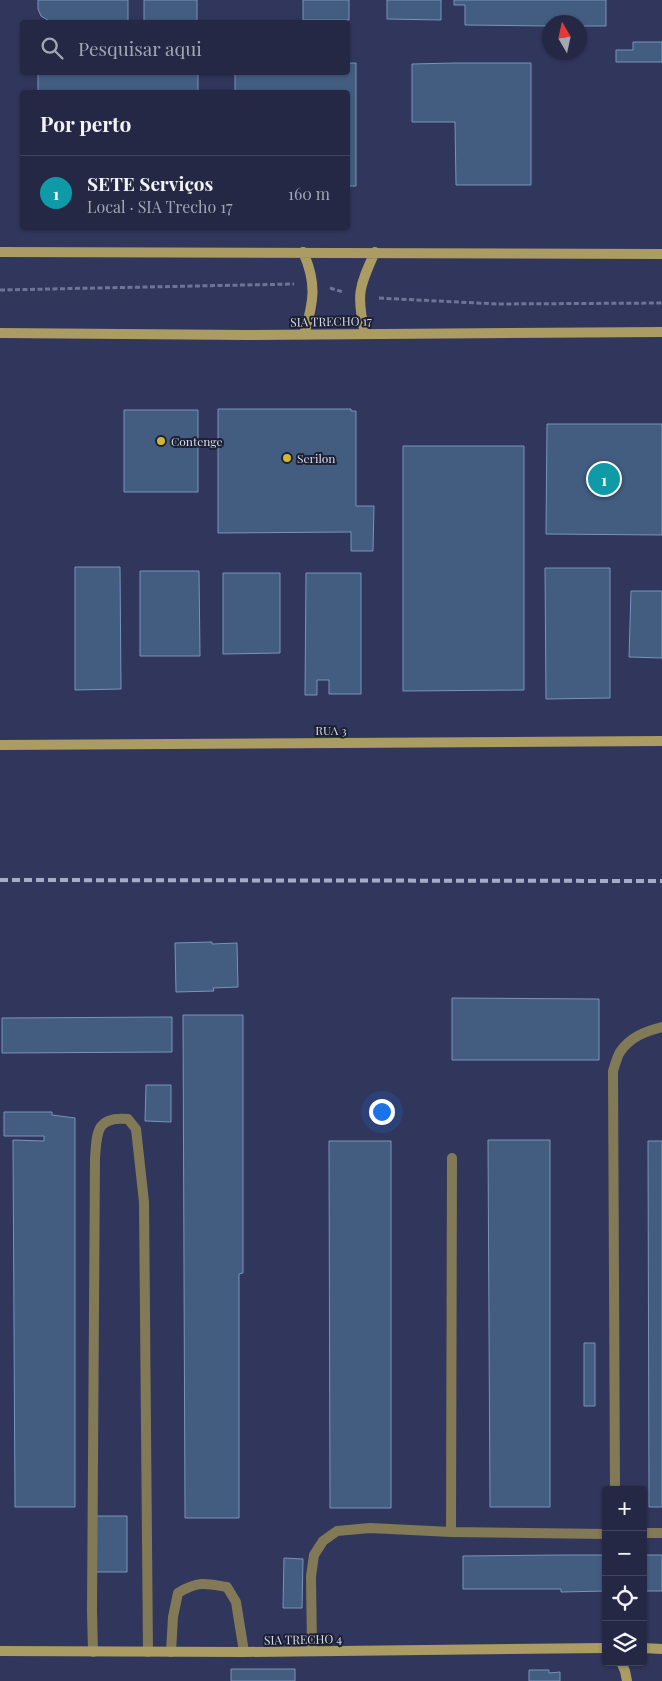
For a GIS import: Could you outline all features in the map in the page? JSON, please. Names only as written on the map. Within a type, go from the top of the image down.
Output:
[{"type":"main road","points":[[0,252],[662,254]]},
{"type":"main road","points":[[304,252],[314,284],[311,313],[304,334]]},
{"type":"main road","points":[[364,333],[359,297],[364,277],[375,252]]},
{"type":"main road","name":"SIA TRECHO 17","points":[[0,333],[662,332]]},
{"type":"main road","name":"RUA 3","points":[[0,745],[662,741]]},
{"type":"main road","name":"SIA TRECHO 4","points":[[0,1651],[244,1652],[602,1648]]},
{"type":"main road","points":[[647,1648],[662,1649]]},
{"type":"main road","points":[[622,1666],[627,1681]]},
{"type":"lane","points":[[615,1486],[613,1072],[620,1053],[628,1042],[646,1031],[662,1028]]},
{"type":"lane","points":[[93,1652],[95,1158],[97,1131],[101,1125],[108,1120],[128,1119],[136,1129],[144,1202],[148,1652]]},
{"type":"lane","points":[[451,1532],[452,1158]]},
{"type":"lane","points":[[312,1651],[311,1576],[314,1556],[323,1541],[337,1531],[370,1528],[451,1532],[602,1534]]},
{"type":"lane","points":[[647,1533],[662,1533]]},
{"type":"lane","points":[[171,1652],[173,1617],[178,1593],[187,1587],[206,1583],[227,1587],[236,1602],[244,1652]]},
{"type":"building","points":[[38,0],[128,0],[128,20],[48,20],[41,16],[38,9]]},
{"type":"building","points":[[144,0],[197,0],[197,20],[144,20]]},
{"type":"building","points":[[303,0],[349,0],[349,20],[303,20]]},
{"type":"building","points":[[387,0],[441,0],[441,20],[387,19]]},
{"type":"building","points":[[454,0],[606,0],[606,26],[587,26],[587,15],[542,15],[542,26],[465,25],[465,5],[454,5]]},
{"type":"building","points":[[633,42],[662,42],[662,62],[616,62],[616,50],[633,50]]},
{"type":"building","points":[[350,63],[356,63],[356,186],[350,186],[350,90],[235,90],[235,75],[350,75]]},
{"type":"building","points":[[531,63],[531,185],[456,185],[455,122],[412,122],[412,64]]},
{"type":"building","points":[[38,75],[198,75],[198,90],[38,90]]},
{"type":"building","name":"Serilon","points":[[218,409],[351,409],[351,411],[356,411],[356,506],[374,506],[373,551],[351,551],[351,532],[218,533]]},
{"type":"building","name":"Contenge","points":[[124,410],[198,410],[198,492],[124,492]]},
{"type":"building","points":[[547,424],[662,424],[662,535],[546,534]]},
{"type":"building","points":[[403,446],[524,446],[524,690],[403,691]]},
{"type":"building","points":[[75,567],[120,567],[121,689],[75,690]]},
{"type":"building","points":[[545,568],[610,568],[610,698],[546,699]]},
{"type":"building","points":[[140,571],[199,571],[200,656],[140,656]]},
{"type":"building","points":[[223,573],[280,573],[280,653],[223,654]]},
{"type":"building","points":[[306,573],[361,573],[361,694],[329,694],[329,680],[317,680],[317,695],[305,695]]},
{"type":"building","points":[[631,591],[662,591],[662,658],[629,657]]},
{"type":"building","points":[[212,942],[212,944],[237,943],[238,987],[213,988],[214,991],[176,992],[175,943]]},
{"type":"building","points":[[452,998],[599,999],[599,1060],[452,1060]]},
{"type":"building","points":[[183,1015],[243,1015],[243,1273],[239,1274],[239,1518],[185,1518]]},
{"type":"building","points":[[172,1017],[172,1052],[2,1053],[2,1018]]},
{"type":"building","points":[[146,1085],[171,1085],[171,1122],[145,1121]]},
{"type":"building","points":[[4,1112],[52,1112],[52,1115],[75,1118],[75,1507],[15,1507],[13,1140],[44,1141],[44,1136],[4,1136]]},
{"type":"building","points":[[488,1140],[550,1140],[550,1507],[490,1507]]},
{"type":"building","points":[[329,1141],[391,1141],[391,1508],[330,1508]]},
{"type":"building","points":[[648,1141],[662,1141],[662,1507],[649,1507]]},
{"type":"building","points":[[584,1343],[595,1343],[595,1406],[584,1406]]},
{"type":"building","points":[[96,1516],[127,1516],[127,1572],[96,1572]]},
{"type":"building","points":[[602,1555],[602,1591],[561,1592],[561,1589],[463,1589],[463,1556]]},
{"type":"building","points":[[647,1555],[662,1555],[662,1591],[647,1591]]},
{"type":"building","points":[[284,1558],[303,1559],[302,1608],[283,1608]]},
{"type":"building","points":[[231,1669],[295,1669],[295,1681],[231,1681]]},
{"type":"building","points":[[529,1670],[549,1670],[549,1673],[560,1672],[560,1681],[529,1681]]},
{"type":"railway","points":[[0,880],[662,881]]},
{"type":"place","name":"Contenge","points":[[161,441]]},
{"type":"place","name":"Serilon","points":[[287,458]]},
{"type":"place","name":"SETE Serviços","points":[[604,479]]}]
